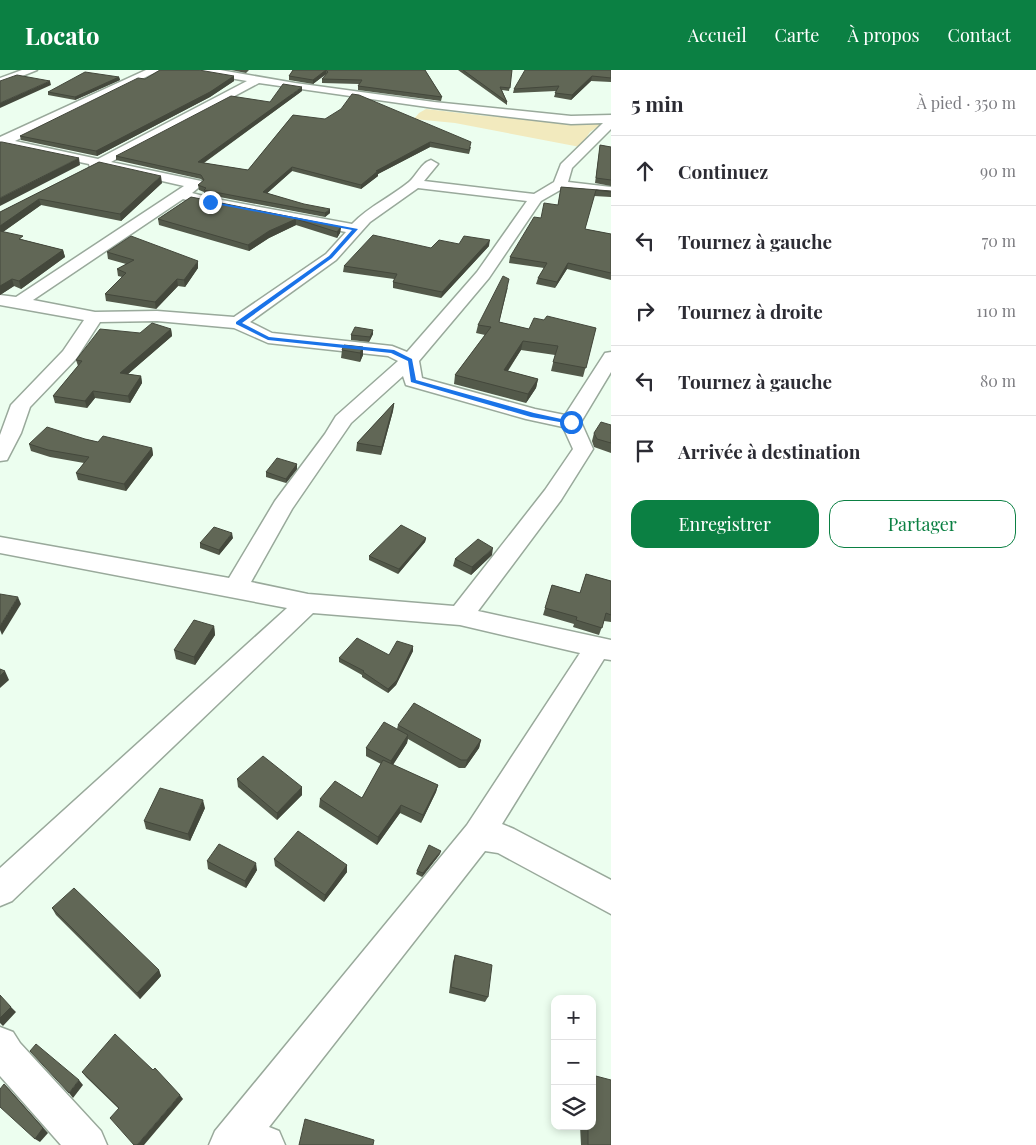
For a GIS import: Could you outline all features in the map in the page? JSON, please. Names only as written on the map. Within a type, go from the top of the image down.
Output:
[{"type":"street","points":[[0,82],[32,70]]},
{"type":"street","points":[[1,142],[155,70]]},
{"type":"street","points":[[201,70],[257,80],[434,105],[571,120],[611,120]]},
{"type":"street","points":[[84,171],[257,80]]},
{"type":"street","points":[[235,588],[283,506],[334,436],[343,420],[410,360],[483,275],[536,198],[560,185],[566,167],[611,120]]},
{"type":"street","points":[[1,142],[101,162],[196,184],[19,302]]},
{"type":"street","points":[[238,323],[330,257],[365,220],[415,184],[431,164]]},
{"type":"street","points":[[415,184],[536,198]]},
{"type":"street","points":[[560,185],[611,191]]},
{"type":"street","points":[[180,194],[210,202],[355,229]]},
{"type":"street","points":[[0,300],[95,317],[158,316],[238,323],[268,338],[392,351],[410,360]]},
{"type":"street","points":[[0,455],[11,433],[21,405],[70,355],[95,317]]},
{"type":"street","points":[[571,422],[611,357]]},
{"type":"street","points":[[410,360],[413,381],[533,415],[571,422]]},
{"type":"street","points":[[0,402],[21,405]]},
{"type":"street","points":[[460,616],[553,495],[584,449],[571,422]]},
{"type":"street","points":[[0,546],[308,603],[460,616],[605,649],[478,835],[243,1142]]},
{"type":"street","points":[[0,890],[308,603]]},
{"type":"street","points":[[478,835],[504,839],[611,898]]},
{"type":"street","points":[[0,1045],[6,1056],[87,1145]]},
{"type":"shaded area","points":[[426,109],[486,116],[605,122],[590,132],[580,147],[455,123],[414,119]]},
{"type":"building","points":[[160,70],[199,70],[234,76],[210,92],[96,151],[20,136],[138,78],[145,79]]},
{"type":"building","points":[[293,70],[326,70],[313,80],[289,76]]},
{"type":"building","points":[[326,70],[425,70],[442,97],[358,86],[362,80],[322,79],[328,72]]},
{"type":"building","points":[[463,70],[512,70],[510,88],[500,87],[507,102]]},
{"type":"building","points":[[525,70],[611,70],[611,78],[592,76],[572,95],[555,93],[559,86],[514,89]]},
{"type":"building","points":[[85,72],[119,77],[75,97],[48,92]]},
{"type":"building","points":[[17,75],[50,81],[0,103],[0,81]]},
{"type":"building","points":[[283,84],[302,87],[198,162],[248,170],[293,115],[325,119],[341,109],[352,94],[359,95],[471,142],[469,150],[430,142],[376,171],[378,171],[361,185],[292,167],[263,192],[304,204],[330,209],[325,213],[204,190],[206,188],[198,185],[204,180],[201,175],[116,156],[231,96],[270,102]]},
{"type":"building","points":[[0,142],[2,142],[79,158],[0,198]]},
{"type":"building","points":[[600,145],[611,147],[611,180],[596,178]]},
{"type":"building","points":[[99,162],[161,176],[120,214],[39,199],[0,226],[0,212]]},
{"type":"building","points":[[561,187],[611,191],[596,190],[585,229],[611,234],[611,273],[568,263],[557,282],[538,278],[547,263],[510,257],[534,217],[541,218],[544,203],[558,205]]},
{"type":"building","points":[[191,197],[341,227],[337,232],[296,219],[269,231],[248,245],[158,219]]},
{"type":"building","points":[[0,231],[23,236],[19,239],[63,250],[19,281],[12,279],[0,286]]},
{"type":"building","points":[[373,235],[431,248],[439,240],[459,244],[464,236],[490,240],[442,292],[393,282],[397,274],[344,266]]},
{"type":"building","points":[[131,236],[198,261],[184,280],[177,279],[155,302],[105,294],[126,273],[117,269],[134,260],[107,252]]},
{"type":"building","points":[[503,276],[509,279],[499,322],[529,329],[534,318],[544,320],[547,316],[596,328],[586,368],[553,362],[558,346],[523,341],[504,370],[538,379],[528,394],[455,375],[491,327],[478,325]]},
{"type":"building","points":[[152,323],[171,329],[120,373],[141,376],[128,396],[93,391],[85,401],[53,396],[82,361],[76,360],[100,329],[140,333]]},
{"type":"building","points":[[355,327],[373,330],[370,337],[351,335]]},
{"type":"building","points":[[344,345],[363,347],[360,353],[342,350]]},
{"type":"building","points":[[394,403],[382,447],[357,443]]},
{"type":"building","points":[[601,422],[611,425],[611,443],[597,439],[594,433]]},
{"type":"building","points":[[47,427],[98,442],[103,436],[152,448],[124,484],[76,473],[89,457],[48,450],[29,444]]},
{"type":"building","points":[[277,458],[297,464],[286,479],[266,472]]},
{"type":"building","points":[[401,525],[426,538],[399,569],[369,556]]},
{"type":"building","points":[[214,527],[232,533],[219,550],[200,543]]},
{"type":"building","points":[[478,539],[493,548],[472,567],[455,559]]},
{"type":"building","points":[[586,574],[611,581],[611,615],[606,613],[602,628],[576,620],[577,617],[545,608],[552,585],[580,593]]},
{"type":"building","points":[[0,594],[18,597],[0,626]]},
{"type":"building","points":[[194,620],[214,626],[194,657],[174,650]]},
{"type":"building","points":[[357,638],[389,655],[397,641],[413,646],[397,680],[388,689],[364,671],[339,658]]},
{"type":"building","points":[[0,669],[5,671],[0,676]]},
{"type":"building","points":[[414,703],[481,740],[467,760],[461,760],[398,725]]},
{"type":"building","points":[[384,722],[408,735],[391,761],[366,748]]},
{"type":"building","points":[[263,756],[302,787],[277,813],[237,779]]},
{"type":"building","points":[[383,760],[438,785],[423,815],[401,805],[378,837],[320,799],[335,781],[362,798]]},
{"type":"building","points":[[160,788],[203,800],[188,834],[144,821]]},
{"type":"building","points":[[298,831],[347,865],[325,895],[274,859]]},
{"type":"building","points":[[219,844],[256,863],[245,881],[207,861]]},
{"type":"building","points":[[429,845],[441,851],[423,873],[417,871]]},
{"type":"building","points":[[74,888],[159,970],[137,993],[52,908]]},
{"type":"building","points":[[455,955],[492,965],[488,997],[451,987]]},
{"type":"building","points":[[0,995],[11,1007],[0,1018]]},
{"type":"building","points":[[115,1034],[153,1070],[155,1068],[180,1095],[137,1145],[134,1145],[110,1118],[119,1108],[82,1072]]},
{"type":"building","points":[[36,1044],[79,1080],[69,1093],[30,1051]]},
{"type":"building","points":[[596,1076],[611,1080],[611,1145],[588,1145],[588,1130],[596,1130]]},
{"type":"building","points":[[4,1084],[43,1128],[35,1139],[0,1107],[0,1089]]},
{"type":"building","points":[[305,1119],[374,1140],[373,1145],[299,1145]]},
{"type":"route","points":[[210,202],[355,229],[330,257],[238,323],[268,338],[392,351],[410,360],[413,381],[533,415],[571,422]]}]
